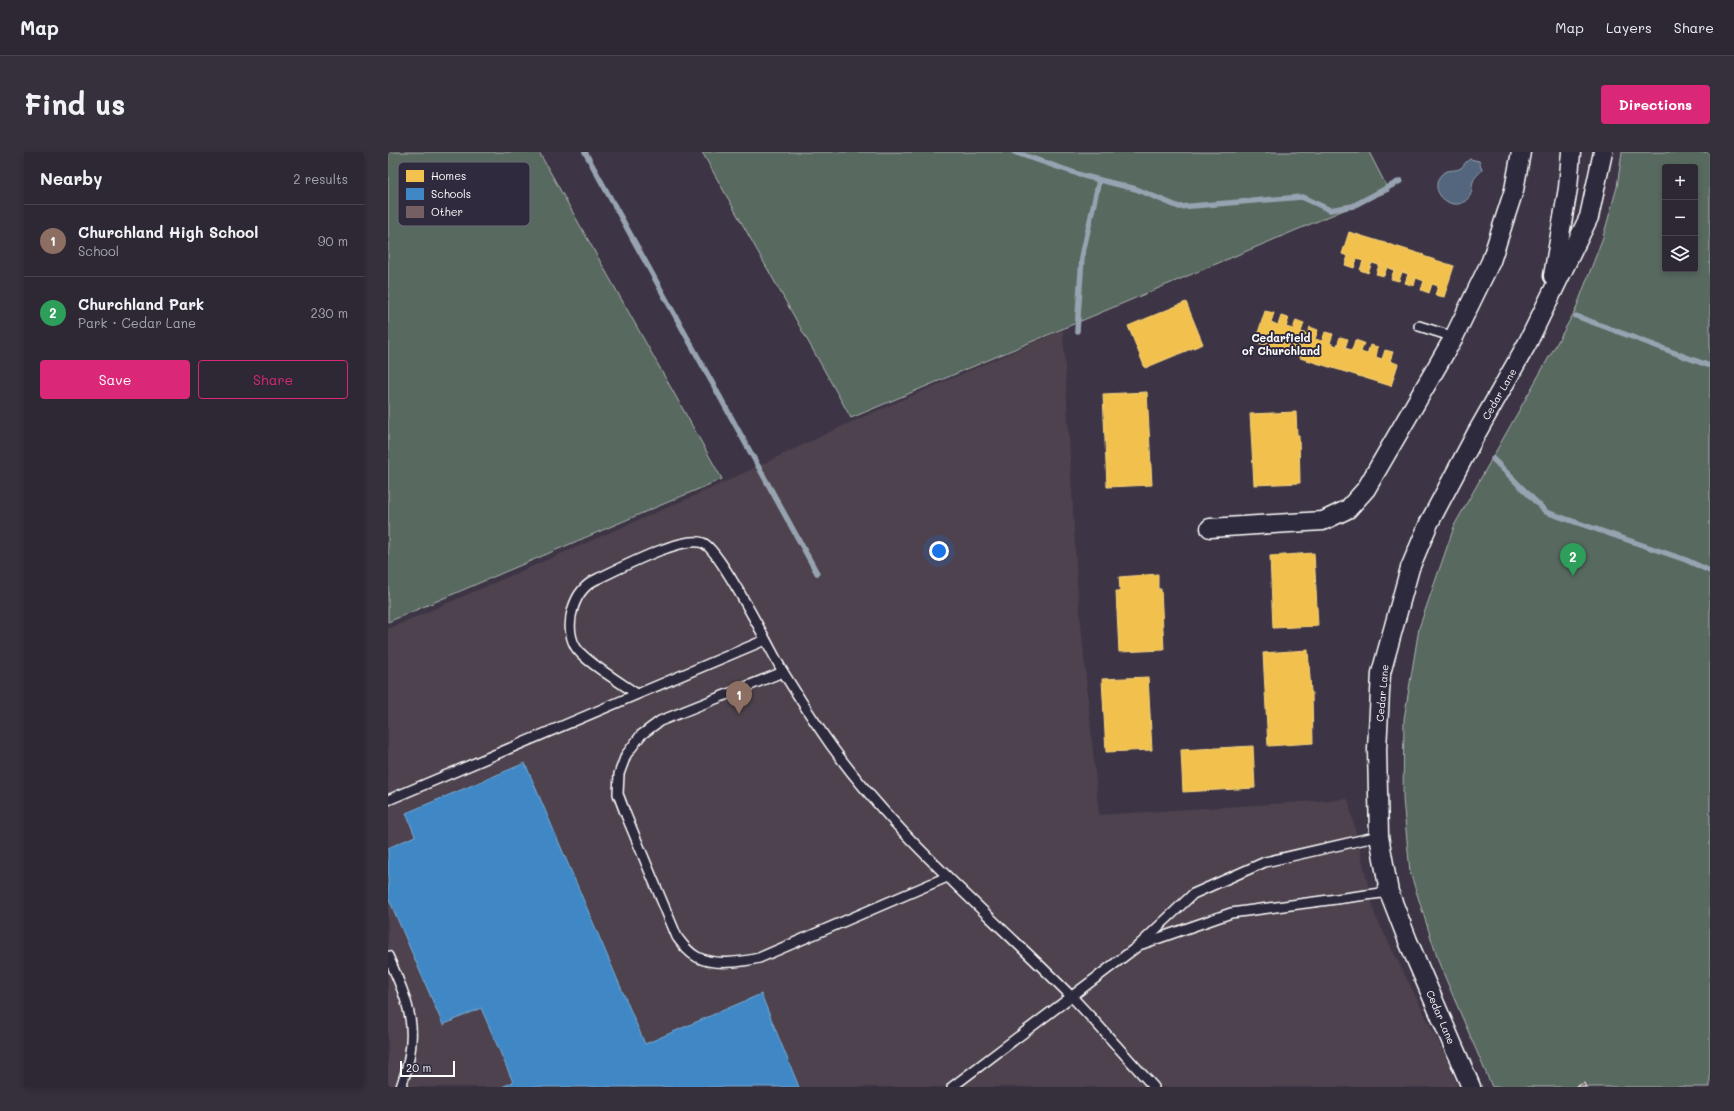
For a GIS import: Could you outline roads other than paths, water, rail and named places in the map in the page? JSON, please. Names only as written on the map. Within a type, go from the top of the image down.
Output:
[{"type":"street","points":[[1210,528],[1323,521],[1348,509],[1366,489],[1454,337],[1491,261],[1514,190],[1521,152]]},
{"type":"street","name":"Cedar Lane","points":[[1550,294],[1568,188],[1571,152]]},
{"type":"street","name":"Cedar Lane","points":[[1471,1087],[1408,941],[1389,892],[1379,836],[1377,749],[1381,673],[1410,568],[1429,523],[1476,434],[1527,344],[1589,216],[1603,152]]},
{"type":"lane","points":[[1419,326],[1454,337]]},
{"type":"lane","points":[[637,694],[584,657],[575,648],[570,632],[571,614],[578,595],[592,581],[676,544],[690,542],[704,543],[716,554],[783,672],[834,751],[884,812],[947,877],[1071,996],[1154,1087]]},
{"type":"lane","points":[[388,800],[765,640]]},
{"type":"lane","points":[[783,672],[660,721],[641,735],[626,755],[619,774],[618,794],[626,815],[677,937],[686,949],[698,958],[713,960],[738,963],[759,958],[947,877]]},
{"type":"lane","points":[[952,1087],[1138,946],[1193,894],[1265,862],[1379,836]]},
{"type":"lane","points":[[1138,946],[1231,913],[1389,892]]},
{"type":"lane","points":[[388,956],[406,999],[411,1020],[409,1062],[401,1087]]},
{"type":"water","points":[[1470,159],[1479,161],[1482,170],[1475,177],[1469,197],[1463,202],[1457,204],[1444,200],[1437,189],[1437,182],[1441,175],[1448,171],[1461,168]]},
{"type":"waterway","points":[[585,152],[817,573]]},
{"type":"waterway","points":[[1014,152],[1084,176],[1136,189],[1179,207],[1302,197],[1330,210],[1353,206],[1400,181]]},
{"type":"waterway","points":[[1077,331],[1082,257],[1099,180]]},
{"type":"waterway","points":[[1576,316],[1710,366]]},
{"type":"waterway","points":[[1493,459],[1546,512],[1686,560],[1710,571]]},
{"type":"place","name":"Churchland Park","points":[[1573,576]]},
{"type":"place","name":"Churchland High School","points":[[739,714]]},
{"type":"district","name":"Cedarfield of Churchland","points":[[1281,343]]}]
